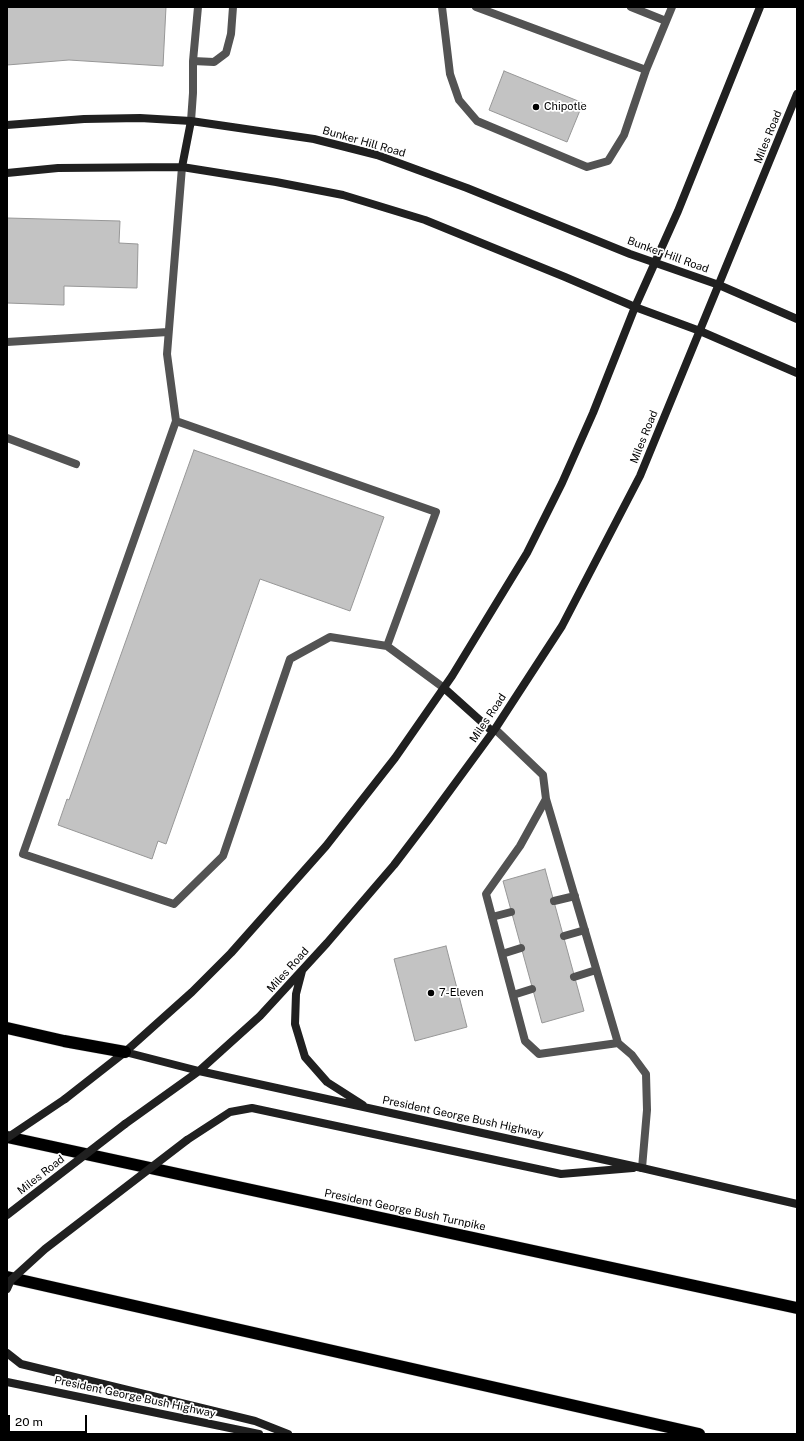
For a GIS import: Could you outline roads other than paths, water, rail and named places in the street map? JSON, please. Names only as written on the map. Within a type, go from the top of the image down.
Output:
[{"type":"highway","points":[[7,1028],[64,1041],[125,1052]]},
{"type":"highway","name":"President George Bush Turnpike","points":[[7,1138],[797,1308]]},
{"type":"highway","points":[[7,1277],[699,1434]]},
{"type":"main road","points":[[7,1138],[65,1099],[125,1052],[192,992],[231,953],[326,846],[395,758],[444,688],[527,553],[559,490],[593,413],[635,307],[678,211],[760,7]]},
{"type":"main road","name":"Miles Road","points":[[7,1215],[124,1124],[199,1071],[260,1016],[394,865],[494,731],[562,626],[640,476],[797,94]]},
{"type":"main road","name":"Bunker Hill Road","points":[[7,125],[84,119],[140,118],[191,121],[314,139],[377,155],[467,188],[630,254],[719,285],[797,319]]},
{"type":"main road","points":[[182,167],[191,121]]},
{"type":"main road","points":[[7,173],[58,168],[182,167],[283,183],[343,195],[425,220],[565,276],[635,307],[700,331],[797,373]]},
{"type":"main road","points":[[444,688],[494,731]]},
{"type":"main road","points":[[303,969],[296,994],[295,1024],[305,1057],[326,1082],[369,1108]]},
{"type":"main road","name":"President George Bush Highway","points":[[125,1052],[199,1071],[642,1168],[797,1204]]},
{"type":"main road","points":[[7,1288],[11,1280],[45,1249],[187,1140],[230,1112],[252,1108],[561,1174],[642,1168]]},
{"type":"main road","points":[[7,1353],[21,1364],[255,1420],[288,1434]]},
{"type":"main road","name":"President George Bush Highway","points":[[7,1382],[259,1434]]},
{"type":"lane","points":[[191,121],[193,61],[198,7]]},
{"type":"lane","points":[[193,61],[214,62],[226,53],[231,34],[233,7]]},
{"type":"lane","points":[[442,7],[450,74],[459,100],[477,121],[587,167],[608,161],[624,135],[646,70],[672,7]]},
{"type":"lane","points":[[476,7],[646,70]]},
{"type":"lane","points":[[630,7],[666,21]]},
{"type":"lane","points":[[182,167],[167,354],[176,421],[23,854],[174,904],[223,856],[290,659],[330,636],[386,646],[444,688]]},
{"type":"lane","points":[[7,342],[168,332]]},
{"type":"lane","points":[[176,421],[436,512],[386,646]]},
{"type":"lane","points":[[7,438],[76,464]]},
{"type":"lane","points":[[494,731],[543,775],[546,799],[618,1043],[632,1056],[646,1074],[647,1110],[642,1168]]},
{"type":"lane","points":[[546,799],[520,846],[486,894],[525,1042],[539,1054],[618,1043]]},
{"type":"lane","points":[[554,901],[575,896]]},
{"type":"lane","points":[[492,917],[511,912]]},
{"type":"lane","points":[[564,936],[585,930]]},
{"type":"lane","points":[[502,954],[521,948]]},
{"type":"lane","points":[[574,977],[596,970]]},
{"type":"lane","points":[[513,995],[532,989]]},
{"type":"place","name":"Chipotle","points":[[536,107]]},
{"type":"place","name":"7-Eleven","points":[[431,993]]}]
